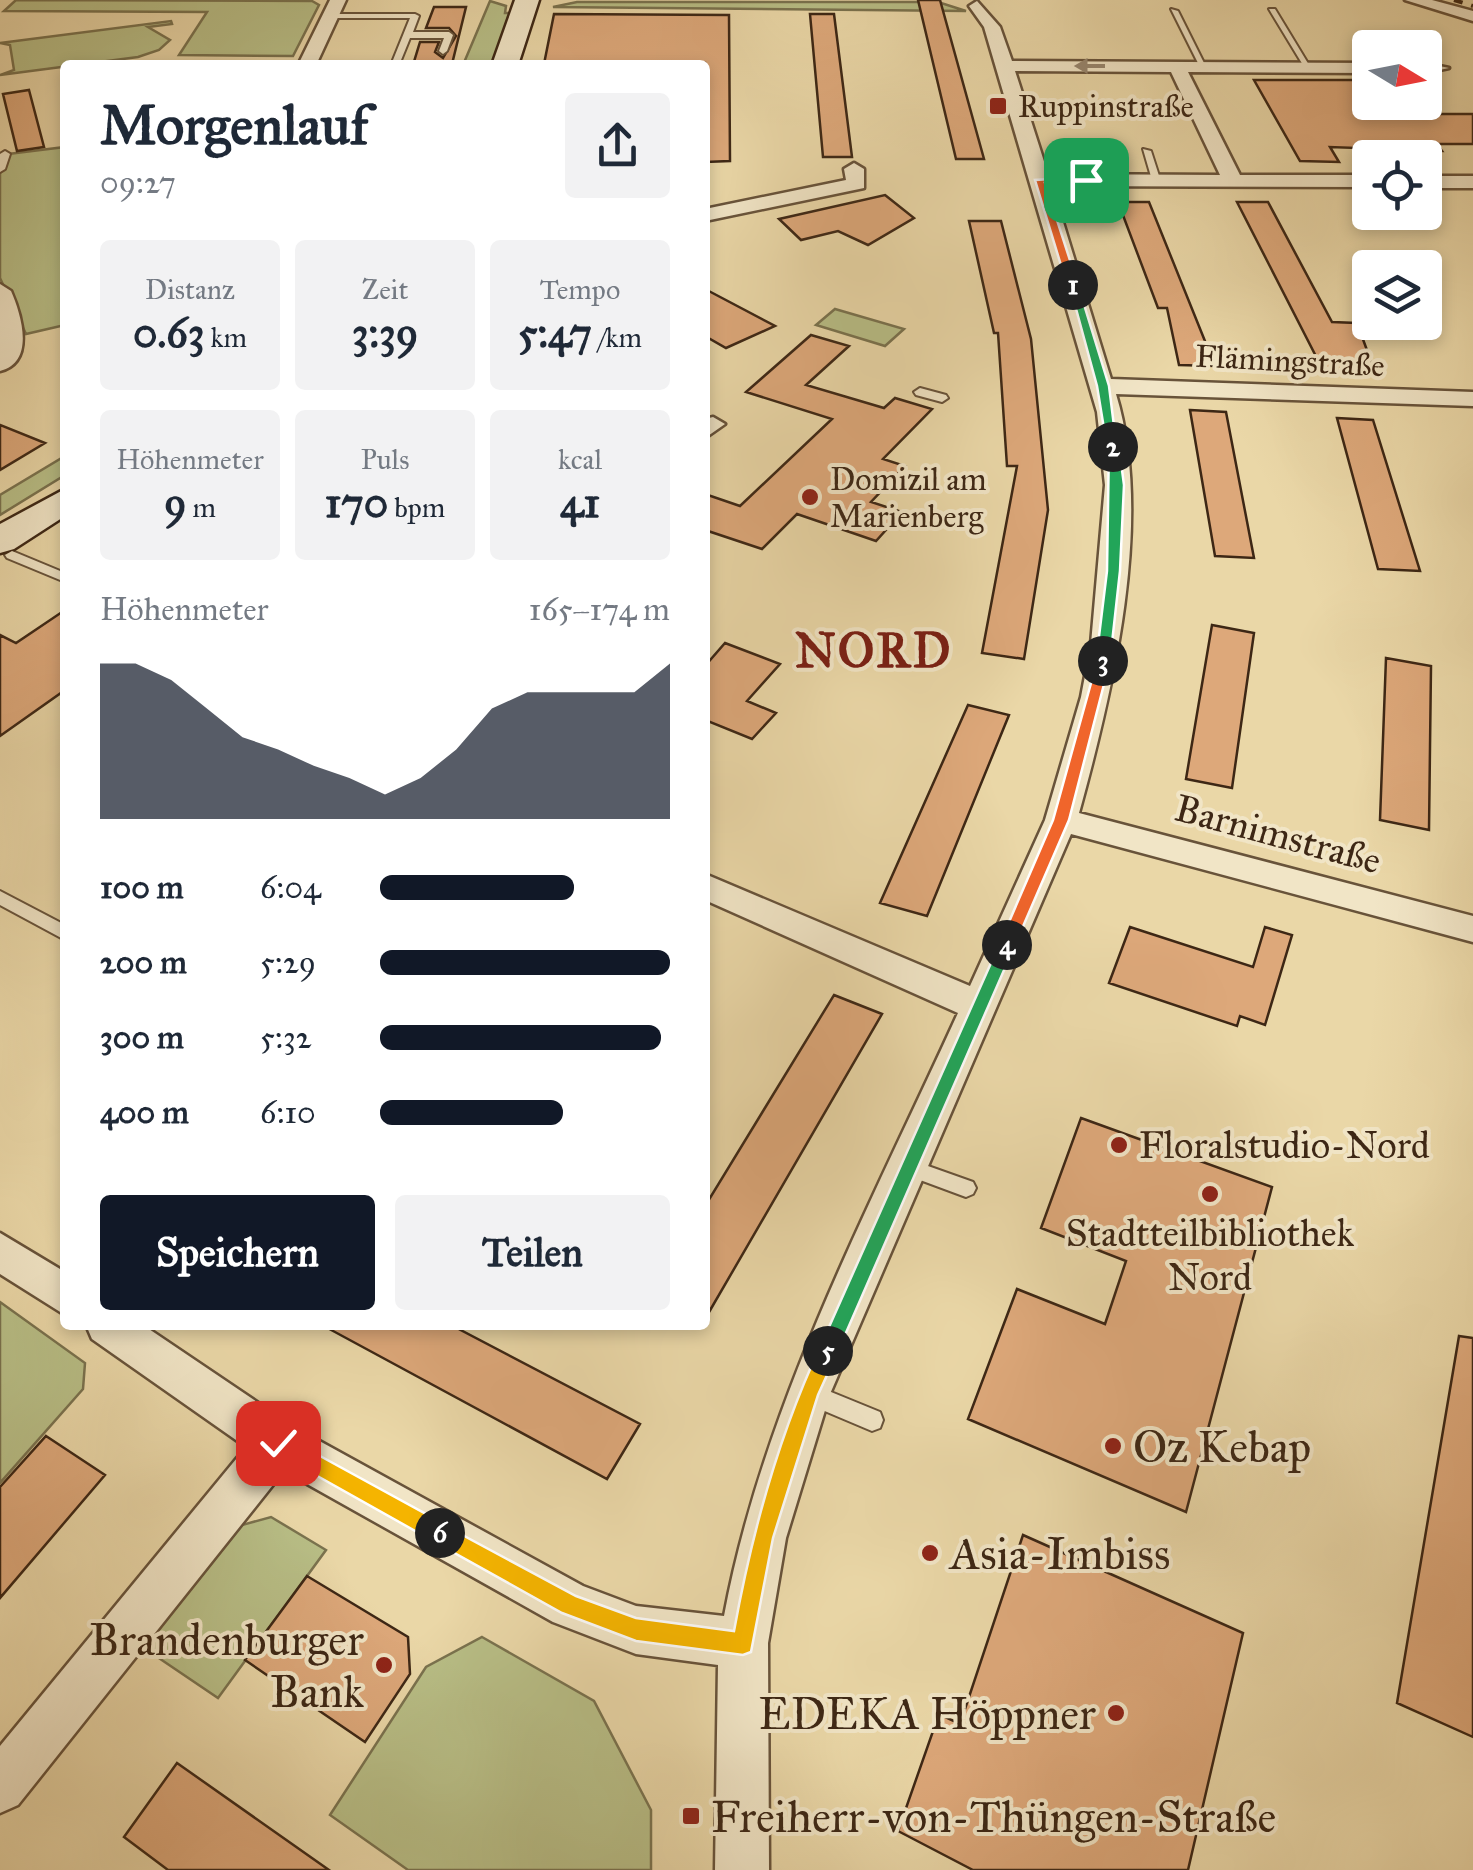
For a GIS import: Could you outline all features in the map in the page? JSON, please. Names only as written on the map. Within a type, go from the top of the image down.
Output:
[{"type":"main road","points":[[507,60],[527,0]]},
{"type":"main road","points":[[4,539],[60,487]]},
{"type":"main road","points":[[4,539],[60,503]]},
{"type":"street","points":[[1413,0],[1473,16]]},
{"type":"street","points":[[309,60],[335,8]]},
{"type":"street","points":[[742,1870],[743,1644],[762,1538],[808,1394],[911,1168],[1061,820],[1096,698],[1112,589],[1118,485],[1103,386],[1004,66],[981,10]]},
{"type":"street","points":[[1004,66],[1352,68]]},
{"type":"street","points":[[1177,67],[1233,180]]},
{"type":"street","points":[[710,214],[857,184],[854,169]]},
{"type":"street","points":[[1040,180],[1352,182]]},
{"type":"street","points":[[1442,182],[1473,182]]},
{"type":"street","points":[[0,292],[13,336],[12,351],[0,364]]},
{"type":"street","name":"Flämingstraße","points":[[1103,386],[1473,399]]},
{"type":"street","name":"Barnimstraße","points":[[1061,820],[1473,930]]},
{"type":"street","points":[[710,888],[980,1007]]},
{"type":"street","points":[[0,1252],[60,1293]]},
{"type":"street","points":[[114,1330],[278,1443],[570,1605],[636,1630],[743,1644]]},
{"type":"street","points":[[0,1787],[278,1443]]},
{"type":"lane","points":[[335,8],[415,16],[397,60]]},
{"type":"lane","points":[[1174,11],[1204,67]]},
{"type":"lane","points":[[1272,11],[1309,68]]},
{"type":"lane","points":[[407,35],[448,36],[443,51]]},
{"type":"lane","points":[[1146,151],[1157,180]]},
{"type":"lane","points":[[0,170],[5,154]]},
{"type":"lane","points":[[920,392],[942,398]]},
{"type":"lane","points":[[4,539],[60,575]]},
{"type":"lane","points":[[0,897],[60,931]]},
{"type":"lane","points":[[911,1168],[966,1188]]},
{"type":"lane","points":[[808,1394],[872,1420]]},
{"type":"green space","points":[[16,0],[312,1],[319,5],[293,56],[179,55],[207,12],[4,11]]},
{"type":"green space","points":[[490,1],[506,6],[505,13],[510,13],[497,60],[465,60]]},
{"type":"green space","points":[[577,2],[938,2],[966,11],[553,7]]},
{"type":"green space","points":[[171,21],[172,24],[148,27],[170,40],[159,50],[138,57],[60,60],[60,67],[0,75],[14,70],[10,45],[0,43]]},
{"type":"green space","points":[[60,148],[60,326],[26,334],[0,278],[0,155]]},
{"type":"green space","points":[[835,309],[904,329],[885,346],[816,325]]},
{"type":"green space","points":[[60,459],[60,478],[0,515],[0,495]]},
{"type":"green space","points":[[0,1302],[85,1363],[83,1389],[0,1483]]},
{"type":"green space","points":[[271,1517],[326,1550],[218,1698],[144,1648],[242,1525]]},
{"type":"green space","points":[[482,1637],[594,1701],[651,1810],[651,1870],[408,1870],[330,1815],[426,1667]]},
{"type":"building","points":[[918,0],[940,0],[984,159],[956,159]]},
{"type":"building","points":[[434,7],[466,7],[453,60],[415,60],[420,42],[439,42],[435,52],[443,58],[456,36],[449,28],[426,28]]},
{"type":"building","points":[[554,14],[729,15],[730,161],[710,162],[710,60],[545,60]]},
{"type":"building","points":[[810,14],[834,14],[852,157],[823,157]]},
{"type":"building","points":[[1254,80],[1352,80],[1352,120],[1442,120],[1442,114],[1473,114],[1473,144],[1352,140],[1352,148],[1330,147],[1339,162],[1300,161]]},
{"type":"building","points":[[29,90],[44,147],[17,151],[3,94]]},
{"type":"building","points":[[885,195],[914,218],[868,245],[838,231],[801,240],[779,219]]},
{"type":"building","points":[[1118,202],[1149,202],[1215,366],[1179,365],[1167,308],[1158,308]]},
{"type":"building","points":[[1237,202],[1268,202],[1332,322],[1352,323],[1352,340],[1363,340],[1375,372],[1323,370]]},
{"type":"building","points":[[969,221],[1001,221],[1031,339],[1048,510],[1024,659],[982,653],[1017,466],[1007,466],[998,333],[994,333]]},
{"type":"building","points":[[710,292],[775,326],[726,348],[710,339]]},
{"type":"building","points":[[811,335],[849,346],[806,385],[884,408],[895,398],[932,409],[883,459],[905,466],[871,502],[902,512],[876,541],[797,514],[762,549],[710,532],[710,496],[740,506],[832,419],[746,392]]},
{"type":"building","points":[[1190,410],[1226,412],[1254,558],[1215,556]]},
{"type":"building","points":[[1337,418],[1373,420],[1420,571],[1378,569]]},
{"type":"building","points":[[0,425],[45,443],[0,470]]},
{"type":"building","points":[[60,613],[60,694],[0,736],[0,635],[16,643]]},
{"type":"building","points":[[1212,625],[1254,633],[1232,788],[1186,779]]},
{"type":"building","points":[[725,643],[780,664],[747,701],[776,713],[752,739],[710,722],[710,660]]},
{"type":"building","points":[[1386,658],[1431,666],[1429,830],[1380,820]]},
{"type":"building","points":[[968,705],[1009,715],[927,916],[880,903]]},
{"type":"building","points":[[1130,927],[1253,967],[1265,927],[1292,935],[1265,1025],[1240,1016],[1237,1026],[1109,983]]},
{"type":"building","points":[[834,995],[882,1014],[710,1310],[710,1198]]},
{"type":"building","points":[[1081,1118],[1272,1187],[1186,1512],[968,1419],[1017,1289],[1105,1324],[1126,1261],[1041,1228]]},
{"type":"building","points":[[331,1330],[461,1330],[640,1424],[607,1479]]},
{"type":"building","points":[[1459,1336],[1473,1338],[1473,1737],[1397,1703]]},
{"type":"building","points":[[46,1436],[105,1475],[0,1598],[0,1487]]},
{"type":"building","points":[[1023,1535],[1243,1633],[1188,1870],[973,1870],[898,1831],[939,1714],[960,1724]]},
{"type":"building","points":[[307,1576],[408,1637],[410,1674],[365,1742],[245,1660]]},
{"type":"building","points":[[177,1763],[329,1870],[168,1870],[124,1837]]},
{"type":"railway","points":[[1454,0],[1473,6]]},
{"type":"place","name":"Ruppinstraße","points":[[998,106]]},
{"type":"place","name":"Domizil am Marienberg","points":[[810,497]]},
{"type":"place","name":"Floralstudio-Nord","points":[[1119,1145]]},
{"type":"place","name":"Stadtteilbibliothek Nord","points":[[1210,1194]]},
{"type":"place","name":"Oz Kebap","points":[[1113,1446]]},
{"type":"place","name":"Asia-Imbiss","points":[[930,1553]]},
{"type":"place","name":"Brandenburger Bank","points":[[384,1665]]},
{"type":"place","name":"EDEKA Höppner","points":[[1116,1713]]},
{"type":"place","name":"Freiherr-von-Thüngen-Straße","points":[[691,1816]]},
{"type":"district","name":"NORD","points":[[874,650]]},
{"type":"route","points":[[278,1443],[570,1605],[636,1630],[743,1644],[762,1538],[808,1394],[911,1168],[1061,820],[1096,698],[1114,571],[1118,485],[1103,386],[1040,180],[1086,180]]}]
